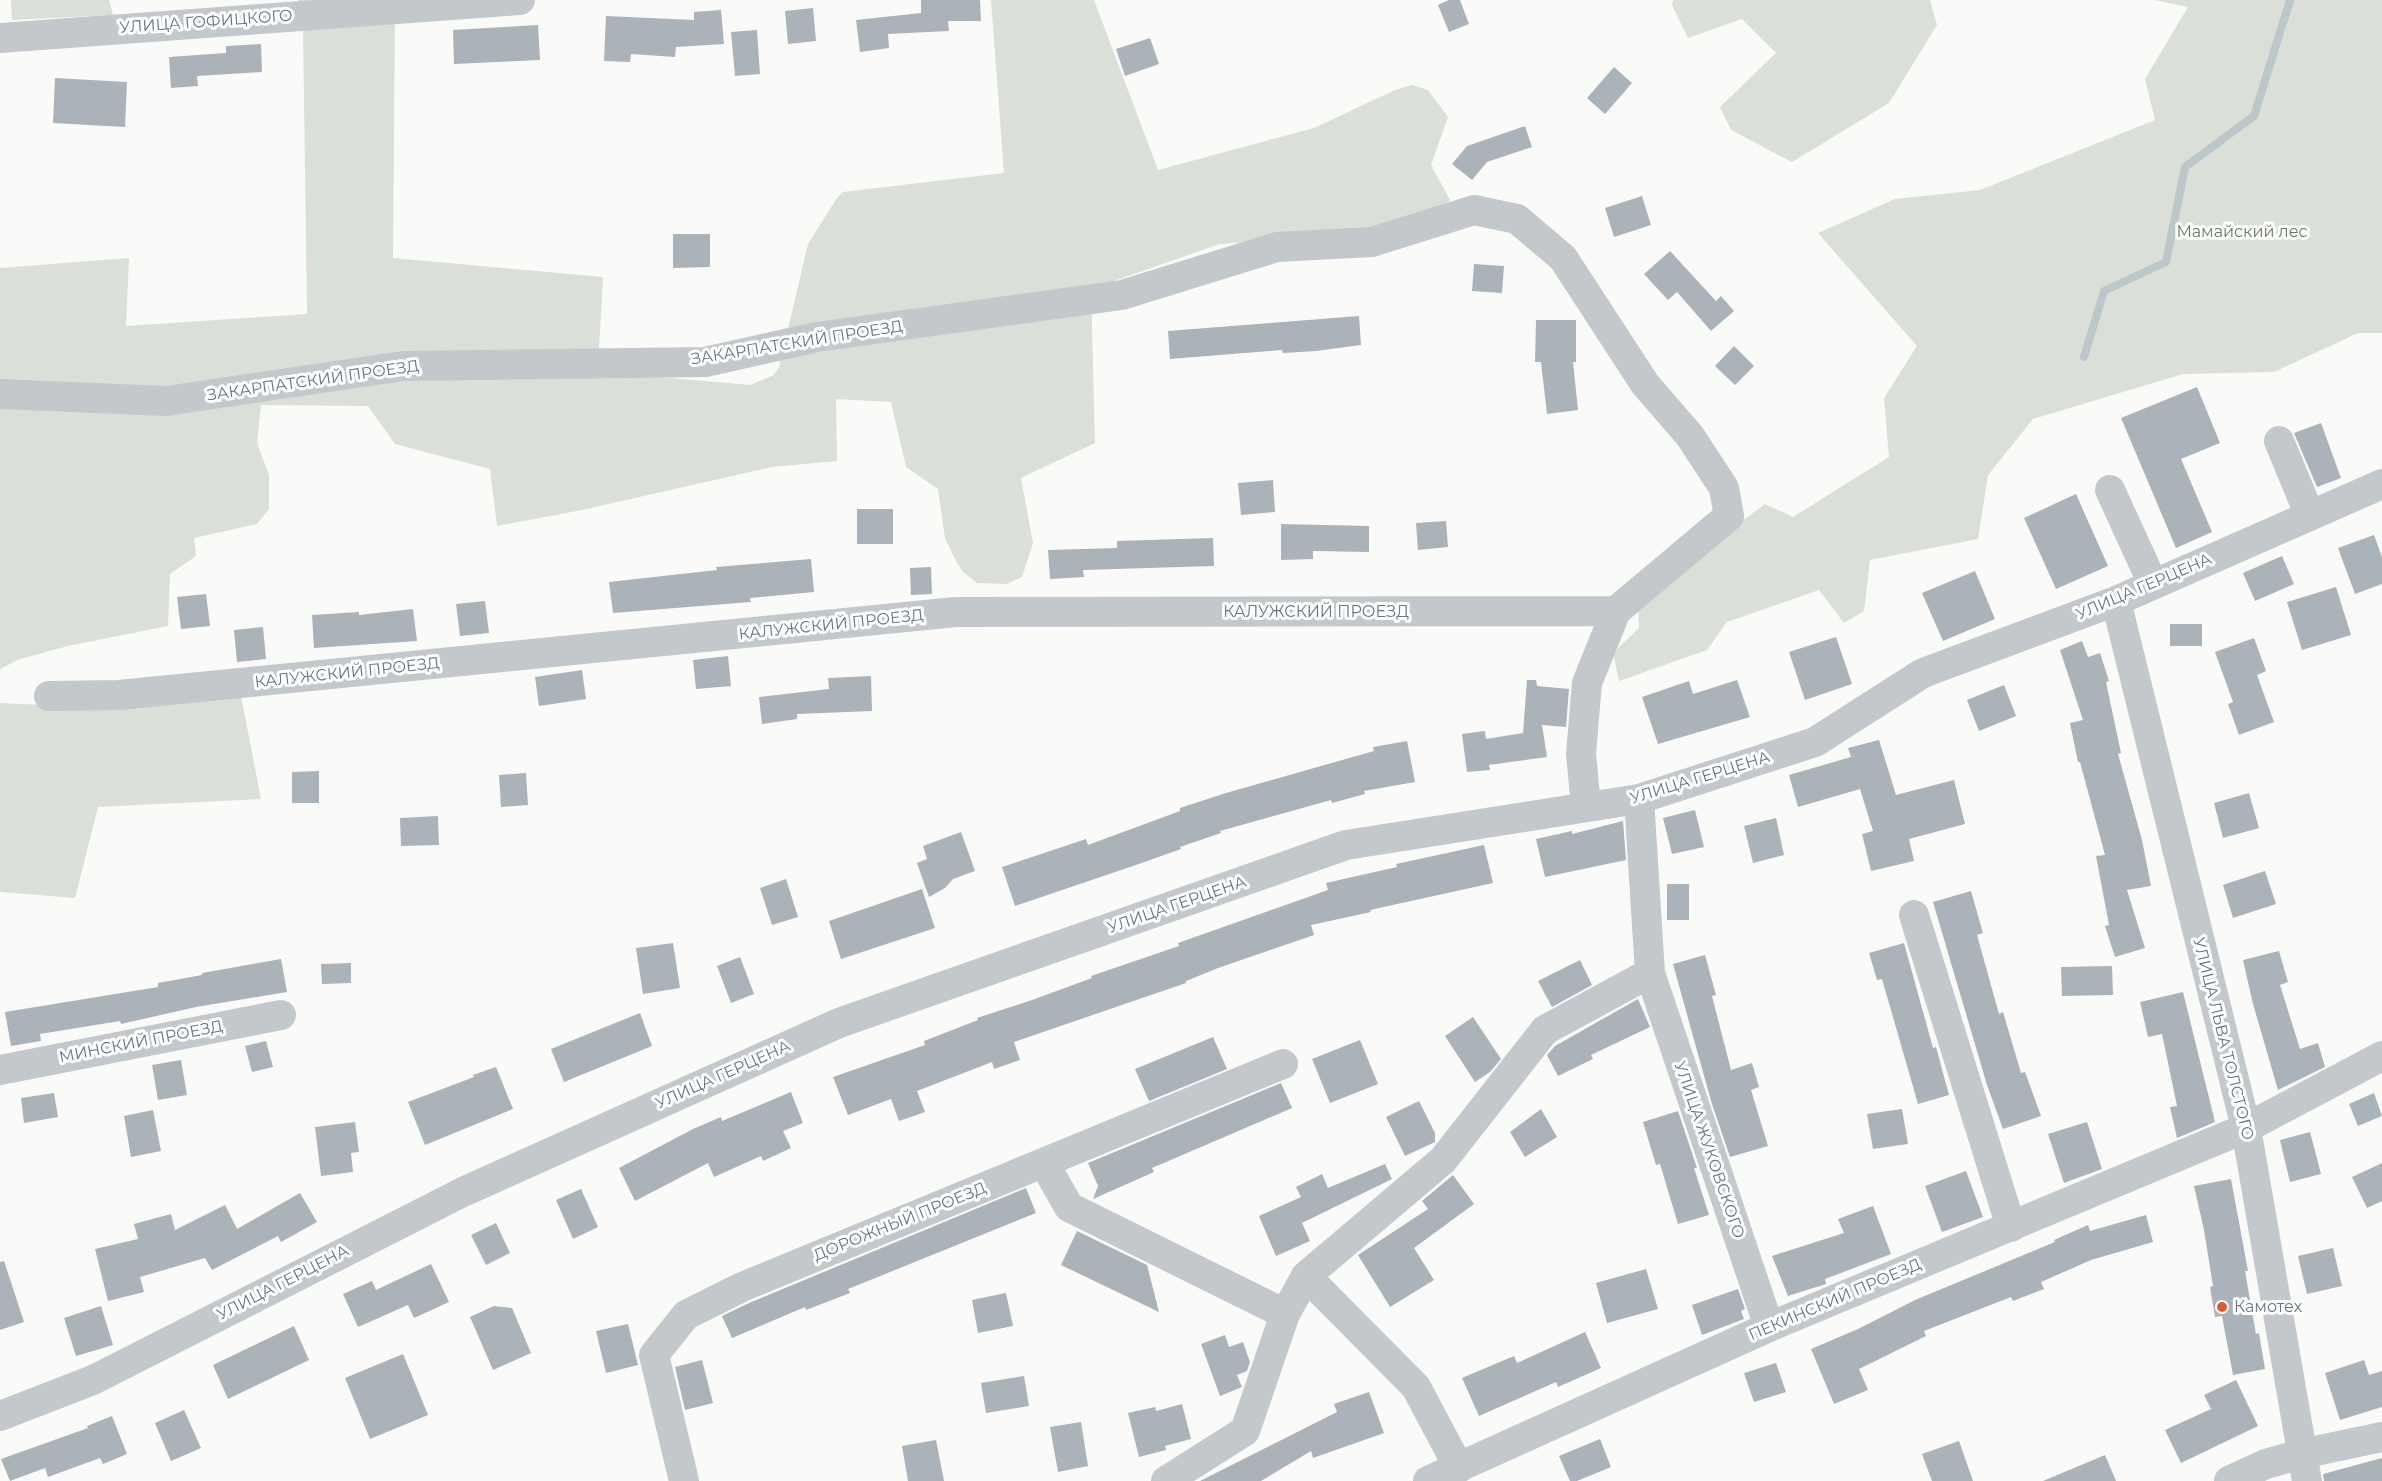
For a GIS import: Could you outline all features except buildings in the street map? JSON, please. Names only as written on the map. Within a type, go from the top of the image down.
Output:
[{"type":"street","name":"УЛИЦА ГОФИЦКОГО","points":[[0,38],[520,0]]},
{"type":"street","name":"ЗАКАРПАТСКИЙ ПРОЕЗД","points":[[0,394],[166,401],[403,366],[705,362],[817,337],[1122,295],[1277,247],[1372,242],[1474,210],[1517,219],[1563,258],[1645,384],[1690,436],[1724,488],[1729,516],[1616,611]]},
{"type":"street","points":[[2279,441],[2310,516]]},
{"type":"street","points":[[2110,490],[2153,584]]},
{"type":"street","name":"УЛИЦА ГЕРЦЕНА","points":[[0,1416],[93,1380],[463,1192],[839,1023],[1346,846],[1639,799],[1815,742],[1923,673],[2116,601],[2310,516],[2380,491]]},
{"type":"street","name":"УЛИЦА ЛЬВА ТОЛСТОГО","points":[[2116,601],[2246,1128],[2304,1468]]},
{"type":"street","name":"КАЛУЖСКИЙ ПРОЕЗД","points":[[49,696],[130,694],[956,612],[1616,611]]},
{"type":"street","points":[[1586,806],[1581,754],[1587,682],[1616,611]]},
{"type":"street","name":"УЛИЦА ЖУКОВСКОГО","points":[[1639,799],[1650,973],[1769,1327]]},
{"type":"street","points":[[1914,915],[2011,1227]]},
{"type":"street","points":[[1166,1481],[1245,1431],[1285,1314],[1306,1276],[1443,1160],[1545,1030],[1650,973]]},
{"type":"street","name":"МИНСКИЙ ПРОЕЗД","points":[[0,1070],[281,1015]]},
{"type":"street","name":"ПЕКИНСКИЙ ПРОЕЗД","points":[[1428,1481],[1769,1327],[2246,1128],[2382,1056]]},
{"type":"street","name":"ДОРОЖНЫЙ ПРОЕЗД","points":[[684,1481],[654,1355],[686,1314],[742,1287],[1283,1064]]},
{"type":"street","points":[[1044,1162],[1069,1207],[1285,1314]]},
{"type":"street","points":[[1306,1276],[1416,1387],[1459,1468]]},
{"type":"street","points":[[2229,1481],[2266,1464],[2304,1468],[2382,1437]]},
{"type":"green space","points":[[11,0],[109,0],[113,15],[12,20]]},
{"type":"green space","points":[[298,0],[395,0],[393,258],[603,277],[599,349],[613,373],[750,385],[774,375],[779,367],[808,244],[843,192],[1004,173],[991,0],[1094,0],[1158,170],[1314,128],[1395,90],[1412,85],[1428,90],[1448,117],[1431,165],[1450,200],[1445,207],[1378,234],[1220,244],[1091,289],[1095,443],[1021,478],[1033,543],[1022,577],[1006,584],[977,583],[963,572],[957,563],[945,538],[938,489],[906,467],[891,402],[836,399],[837,461],[772,467],[582,510],[497,526],[490,469],[395,444],[368,406],[261,405],[257,443],[269,475],[269,509],[257,524],[194,538],[196,556],[170,574],[168,626],[68,646],[20,659],[0,669],[0,268],[129,258],[126,326],[307,314],[303,26]]},
{"type":"green space","points":[[1673,0],[1930,0],[1937,25],[1889,103],[1792,162],[1731,130],[1720,107],[1776,53],[1742,19],[1688,38],[1672,5]]},
{"type":"green space","name":"Мамайский лес","points":[[2155,0],[2382,0],[2382,333],[2358,333],[2274,372],[2183,374],[2033,419],[1988,475],[1978,539],[1870,560],[1864,611],[1844,623],[1819,590],[1727,622],[1707,650],[1619,681],[1613,653],[1639,628],[1638,599],[1765,504],[1793,517],[1889,457],[1884,398],[1917,346],[1818,233],[1895,199],[1980,190],[2155,120],[2145,79],[2188,7]]},
{"type":"green space","points":[[241,696],[261,799],[98,807],[75,898],[0,892],[0,703],[107,708]]},
{"type":"waterway","points":[[2084,357],[2104,291],[2166,262],[2185,167],[2254,116],[2290,0]]},
{"type":"place","name":"Камотех","points":[[2222,1307]]}]
